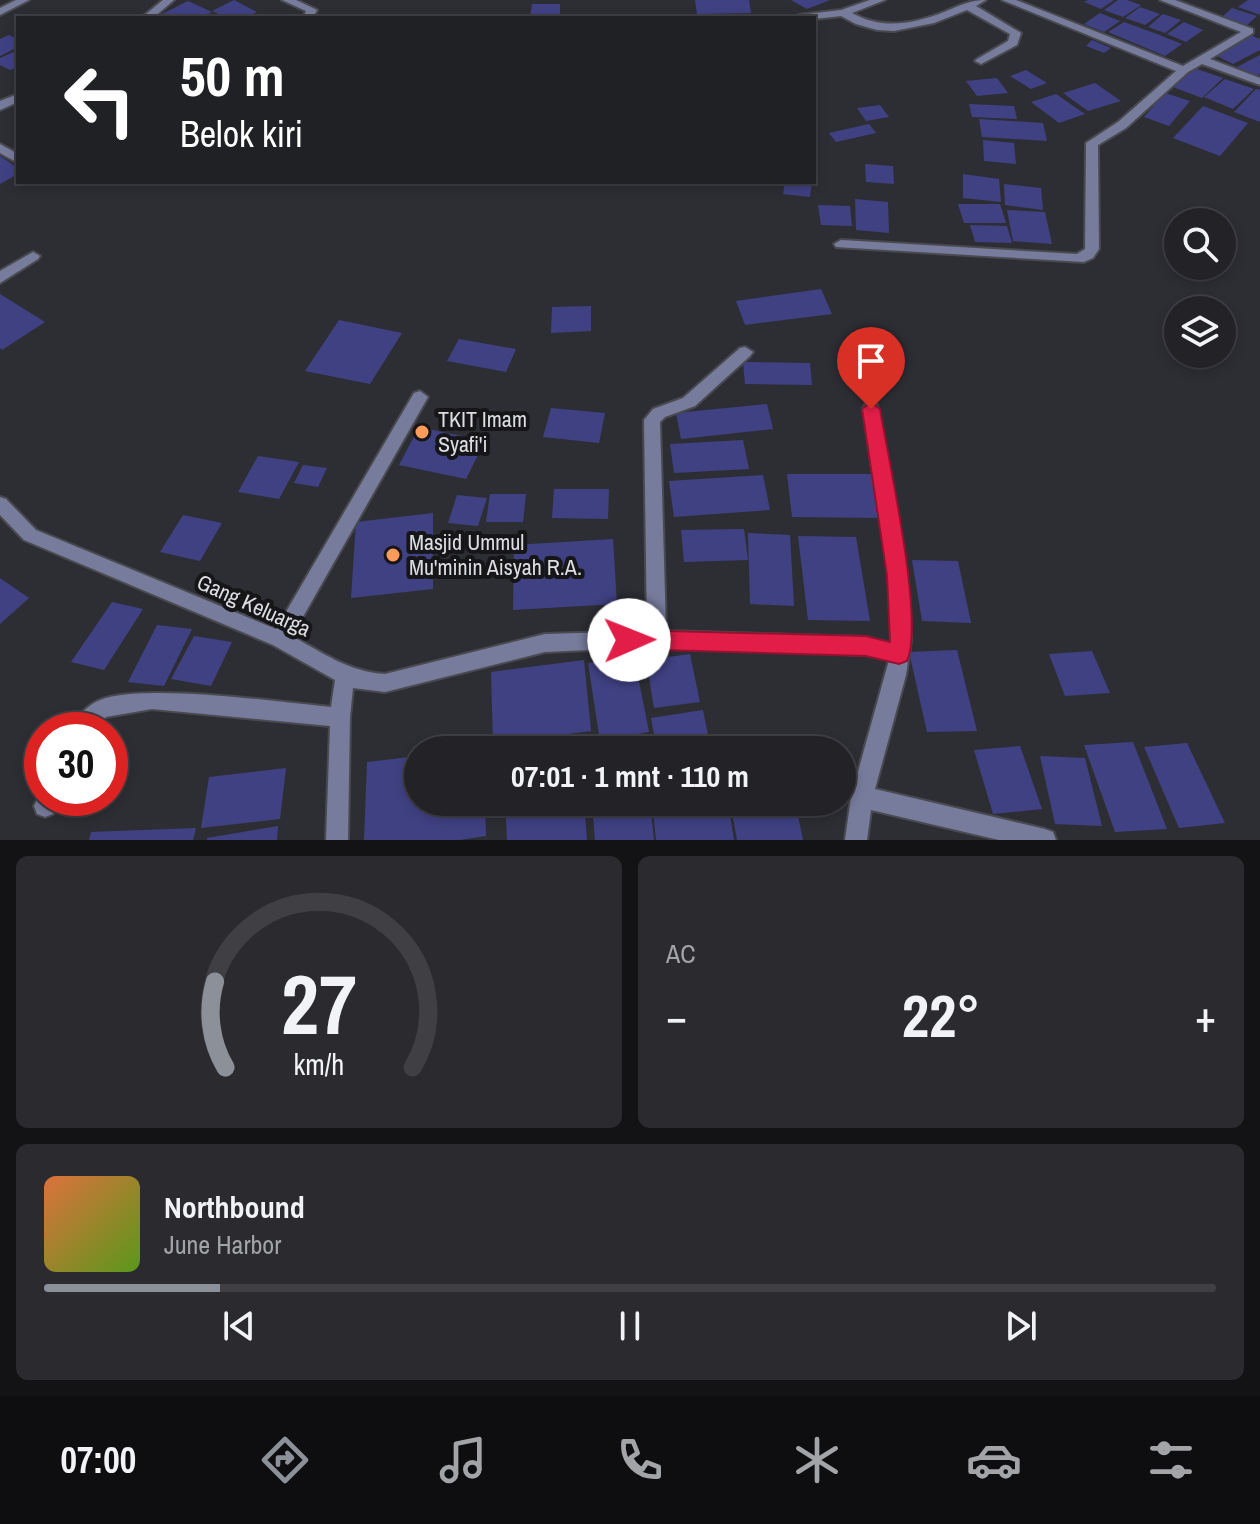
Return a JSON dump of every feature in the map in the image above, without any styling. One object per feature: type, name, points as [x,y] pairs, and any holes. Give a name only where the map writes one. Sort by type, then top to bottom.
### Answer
[{"type":"street","points":[[0,12],[24,0]]},
{"type":"street","points":[[149,16],[169,0]]},
{"type":"street","points":[[287,0],[312,10],[309,16]]},
{"type":"street","points":[[816,16],[843,13],[880,0]]},
{"type":"street","points":[[843,13],[868,26],[905,27],[981,0]]},
{"type":"street","points":[[1007,0],[1184,70]]},
{"type":"street","points":[[1165,0],[1254,30]]},
{"type":"street","points":[[968,6],[1016,33],[1013,43],[981,61]]},
{"type":"street","points":[[841,244],[1079,259],[1088,255],[1092,249],[1092,143],[1122,125],[1184,70],[1254,30]]},
{"type":"street","points":[[1201,60],[1260,82]]},
{"type":"street","points":[[0,278],[33,256]]},
{"type":"street","points":[[657,639],[652,420],[659,413],[689,402],[745,352]]},
{"type":"street","points":[[280,639],[420,397]]},
{"type":"street","points":[[856,840],[862,797],[902,640],[898,576],[871,409]]},
{"type":"street","name":"Gang Keluarga","points":[[0,504],[30,535],[280,639],[345,676],[364,682],[385,683],[545,643],[657,639],[866,646],[899,654]]},
{"type":"street","points":[[337,840],[340,717],[345,676]]},
{"type":"street","points":[[98,712],[152,700],[340,717]]},
{"type":"street","points":[[862,797],[1045,840]]},
{"type":"building","points":[[234,0],[257,12],[248,16],[223,16],[212,11]]},
{"type":"building","points":[[695,0],[749,0],[751,13],[697,14]]},
{"type":"building","points":[[791,0],[830,0],[807,9]]},
{"type":"building","points":[[1114,0],[1101,9],[1084,2]]},
{"type":"building","points":[[1118,0],[1141,5],[1123,17],[1104,10]]},
{"type":"building","points":[[1248,0],[1260,0],[1260,15],[1238,7]]},
{"type":"building","points":[[188,1],[212,12],[204,16],[162,14]]},
{"type":"building","points":[[532,4],[560,4],[560,16],[530,16]]},
{"type":"building","points":[[1140,7],[1160,14],[1145,25],[1125,18]]},
{"type":"building","points":[[1232,8],[1257,16],[1247,25],[1222,17]]},
{"type":"building","points":[[1100,13],[1120,21],[1104,32],[1084,24]]},
{"type":"building","points":[[1163,14],[1181,20],[1165,33],[1148,27]]},
{"type":"building","points":[[1124,22],[1182,44],[1165,56],[1108,32]]},
{"type":"building","points":[[1184,22],[1203,30],[1186,42],[1167,34]]},
{"type":"building","points":[[9,35],[16,38],[16,48],[0,56],[0,39]]},
{"type":"building","points":[[1250,35],[1260,39],[1260,50],[1233,64],[1213,54]]},
{"type":"building","points":[[1092,40],[1111,48],[1104,53],[1086,46]]},
{"type":"building","points":[[16,51],[16,68],[10,70],[0,65],[0,58]]},
{"type":"building","points":[[1260,55],[1260,74],[1257,76],[1237,67]]},
{"type":"building","points":[[1194,68],[1223,78],[1202,98],[1173,87]]},
{"type":"building","points":[[1026,70],[1047,83],[1031,89],[1010,76]]},
{"type":"building","points":[[997,78],[1008,93],[977,96],[966,81]]},
{"type":"building","points":[[1225,79],[1254,89],[1233,109],[1204,97]]},
{"type":"building","points":[[1095,83],[1121,101],[1088,111],[1063,93]]},
{"type":"building","points":[[1256,89],[1260,90],[1260,122],[1234,112]]},
{"type":"building","points":[[1165,93],[1190,101],[1169,126],[1144,117]]},
{"type":"building","points":[[1056,94],[1085,114],[1059,123],[1031,102]]},
{"type":"building","points":[[969,104],[1014,106],[1017,119],[972,117]]},
{"type":"building","points":[[880,105],[889,117],[866,121],[857,108]]},
{"type":"building","points":[[1203,106],[1248,123],[1220,156],[1173,138]]},
{"type":"building","points":[[979,119],[1043,123],[1047,141],[982,137]]},
{"type":"building","points":[[869,124],[876,133],[836,142],[829,133]]},
{"type":"building","points":[[983,140],[1014,143],[1016,164],[984,161]]},
{"type":"building","points":[[0,156],[16,167],[16,175],[0,184]]},
{"type":"building","points":[[865,164],[893,166],[894,184],[866,182]]},
{"type":"building","points":[[963,174],[999,179],[1001,202],[963,198]]},
{"type":"building","points":[[785,184],[812,184],[810,197],[783,194]]},
{"type":"building","points":[[1004,184],[1041,188],[1043,210],[1005,205]]},
{"type":"building","points":[[855,199],[888,202],[889,233],[856,230]]},
{"type":"building","points":[[958,204],[1000,204],[1006,223],[964,223]]},
{"type":"building","points":[[818,205],[850,206],[852,226],[821,225]]},
{"type":"building","points":[[1007,210],[1045,212],[1052,244],[1013,241]]},
{"type":"building","points":[[970,225],[1007,226],[1012,243],[975,242]]},
{"type":"building","points":[[821,289],[832,314],[745,325],[736,301]]},
{"type":"building","points":[[0,294],[45,322],[2,350],[0,348]]},
{"type":"building","points":[[591,306],[591,331],[551,333],[552,307]]},
{"type":"building","points":[[339,320],[402,333],[370,384],[305,371]]},
{"type":"building","points":[[459,339],[516,349],[506,372],[447,361]]},
{"type":"building","points":[[743,362],[810,363],[812,385],[745,384]]},
{"type":"building","points":[[767,404],[773,429],[681,439],[676,413]]},
{"type":"building","points":[[551,408],[605,413],[599,443],[543,437]]},
{"type":"building","points":[[419,427],[485,441],[466,479],[399,465]]},
{"type":"building","points":[[743,440],[749,469],[674,473],[670,444]]},
{"type":"building","points":[[258,456],[299,462],[279,499],[238,492]]},
{"type":"building","points":[[303,465],[327,468],[318,487],[294,483]]},
{"type":"building","points":[[787,474],[876,474],[885,518],[792,517]]},
{"type":"building","points":[[763,475],[770,510],[674,517],[669,481]]},
{"type":"building","points":[[554,489],[609,489],[608,519],[552,518]]},
{"type":"building","points":[[490,494],[526,494],[523,522],[486,522]]},
{"type":"building","points":[[457,495],[487,498],[478,526],[448,523]]},
{"type":"building","name":"Masjid Ummul Mu'minin Aisyah R.A.","points":[[433,513],[433,589],[351,598],[356,522]]},
{"type":"building","points":[[183,515],[222,523],[200,561],[160,552]]},
{"type":"building","points":[[744,529],[748,560],[684,562],[681,530]]},
{"type":"building","points":[[748,533],[790,535],[794,606],[750,604]]},
{"type":"building","points":[[798,536],[856,537],[870,621],[808,620]]},
{"type":"building","points":[[613,539],[617,604],[513,610],[514,545]]},
{"type":"building","points":[[912,560],[958,561],[971,623],[922,621]]},
{"type":"building","points":[[0,578],[29,598],[0,624]]},
{"type":"building","points":[[112,602],[143,609],[104,670],[71,662]]},
{"type":"building","points":[[157,625],[192,629],[164,686],[128,682]]},
{"type":"building","points":[[194,636],[232,642],[211,686],[171,679]]},
{"type":"building","points":[[957,650],[977,731],[927,732],[909,652]]},
{"type":"building","points":[[1092,651],[1110,693],[1065,696],[1049,654]]},
{"type":"building","points":[[690,654],[700,702],[654,708],[646,660]]},
{"type":"building","points":[[634,656],[649,732],[599,736],[588,663]]},
{"type":"building","points":[[584,660],[591,731],[553,736],[493,736],[491,672]]},
{"type":"building","points":[[703,710],[708,736],[654,736],[651,718]]},
{"type":"building","points":[[1133,742],[1167,829],[1115,832],[1084,745]]},
{"type":"building","points":[[1187,743],[1225,823],[1179,828],[1144,747]]},
{"type":"building","points":[[1020,746],[1042,809],[993,814],[974,750]]},
{"type":"building","points":[[1040,756],[1085,758],[1102,826],[1055,824]]},
{"type":"building","points":[[404,758],[404,816],[485,816],[486,836],[460,840],[364,840],[367,762]]},
{"type":"building","points":[[286,768],[280,819],[201,828],[209,777]]},
{"type":"building","points":[[506,816],[585,816],[587,840],[507,840]]},
{"type":"building","points":[[593,816],[651,816],[654,840],[595,840]]},
{"type":"building","points":[[653,816],[730,816],[734,840],[656,840]]},
{"type":"building","points":[[733,816],[798,816],[803,840],[737,840]]},
{"type":"building","points":[[278,826],[277,840],[207,840],[207,838]]},
{"type":"building","points":[[196,828],[193,840],[89,840],[91,832]]},
{"type":"place","name":"TKIT Imam Syafi'i","points":[[422,432]]},
{"type":"place","name":"Masjid Ummul Mu'minin Aisyah R.A.","points":[[393,555]]},
{"type":"route","points":[[629,640],[866,646],[899,654],[902,640],[898,576],[871,409]]}]
